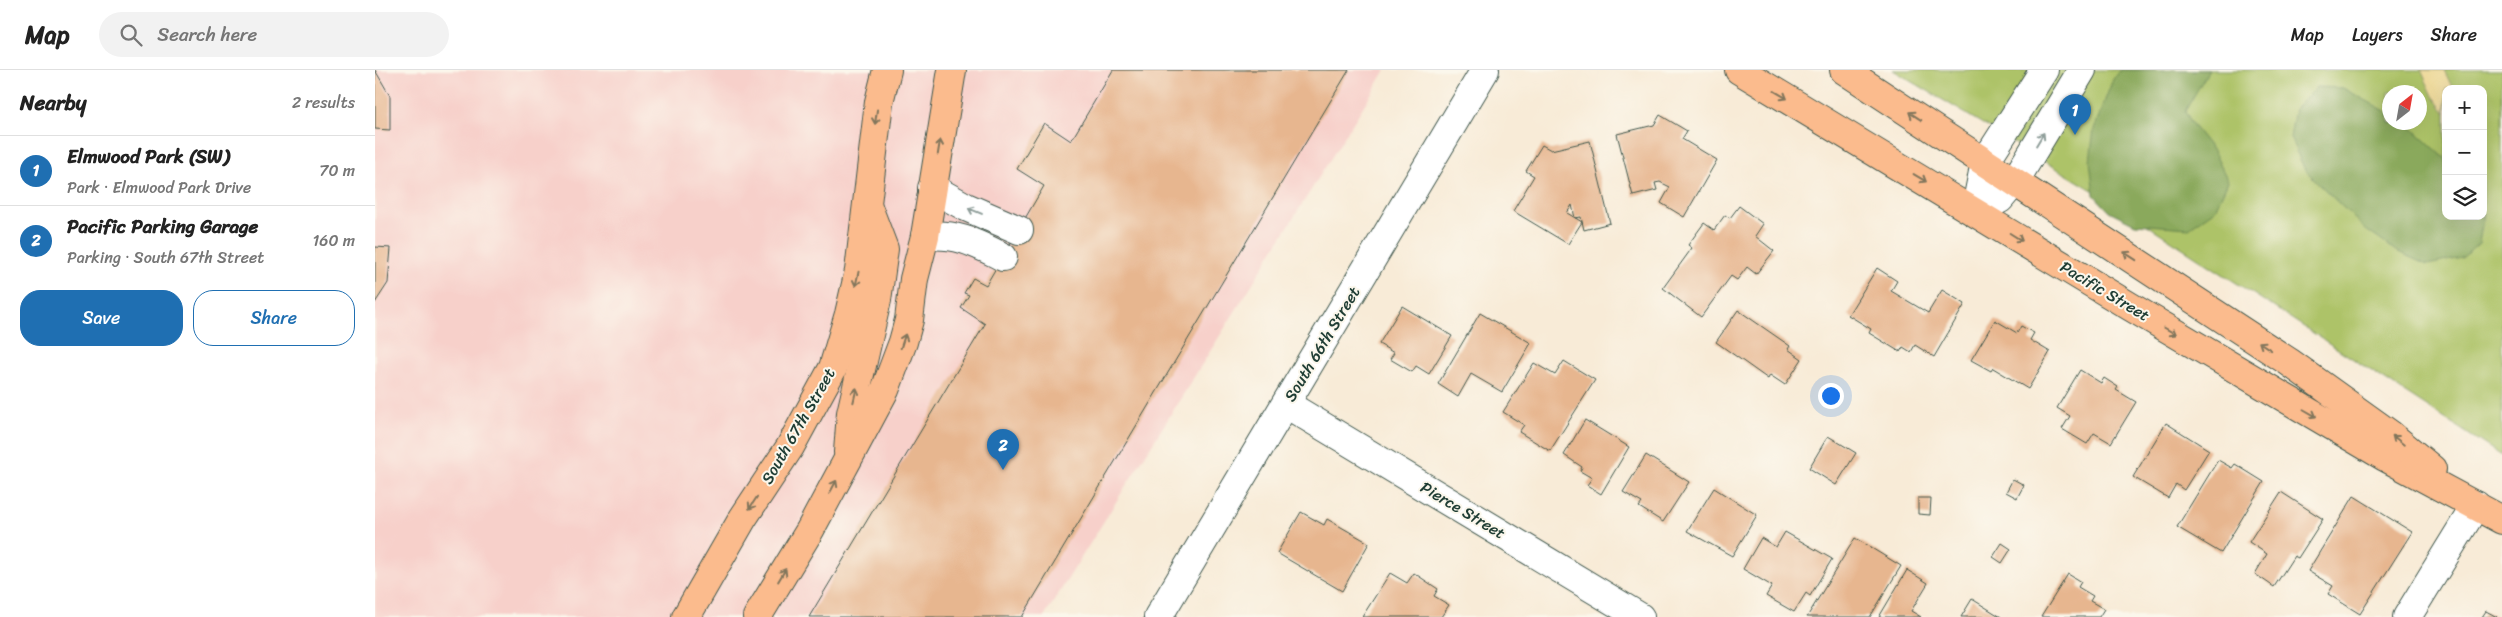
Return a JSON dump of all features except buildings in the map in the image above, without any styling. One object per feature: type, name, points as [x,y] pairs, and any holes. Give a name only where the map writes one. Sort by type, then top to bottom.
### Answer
[{"type":"main road","name":"South 67th Street","points":[[686,617],[743,518],[790,447],[833,368],[859,271],[879,102],[887,70]]},
{"type":"main road","points":[[757,617],[809,530],[885,390],[903,342],[925,236],[952,70]]},
{"type":"main road","name":"Pacific Street","points":[[1739,70],[2131,308],[2385,457],[2502,520]]},
{"type":"main road","name":"Pacific Street","points":[[1844,70],[2289,362],[2391,435],[2476,505]]},
{"type":"main road","points":[[847,461],[851,413],[877,300],[884,249],[867,205]]},
{"type":"street","name":"South 66th Street","points":[[1157,617],[1485,70]]},
{"type":"street","points":[[1975,212],[1985,162],[2044,70]]},
{"type":"street","points":[[1975,212],[2000,199],[2015,181],[2082,70]]},
{"type":"street","points":[[932,188],[966,207],[1019,230]]},
{"type":"street","points":[[925,236],[944,234],[963,237],[1003,257]]},
{"type":"street","name":"Pierce Street","points":[[1286,404],[1640,617]]},
{"type":"street","points":[[2407,617],[2476,505]]},
{"type":"shaded area","points":[[375,70],[1386,70],[1044,617],[375,617]]},
{"type":"green space","points":[[1893,70],[2502,70],[2502,456],[2109,200]]},
{"type":"green space","points":[[2121,70],[2209,70],[2185,111],[2194,127],[2214,152],[2228,181],[2215,210],[2189,228],[2135,224],[2109,211],[2094,195],[2090,161],[2094,129],[2113,79]]},
{"type":"green space","points":[[2316,87],[2343,88],[2382,109],[2382,130],[2414,130],[2442,155],[2442,220],[2483,220],[2479,243],[2462,258],[2427,265],[2396,251],[2366,230],[2305,170],[2290,138],[2295,108]]},
{"type":"sand","points":[[2421,70],[2444,70],[2451,85],[2442,85],[2442,108],[2433,96]]},
{"type":"place","name":"Elmwood Park (SW)","points":[[2075,135]]},
{"type":"place","name":"Pacific Parking Garage","points":[[1003,470]]}]
